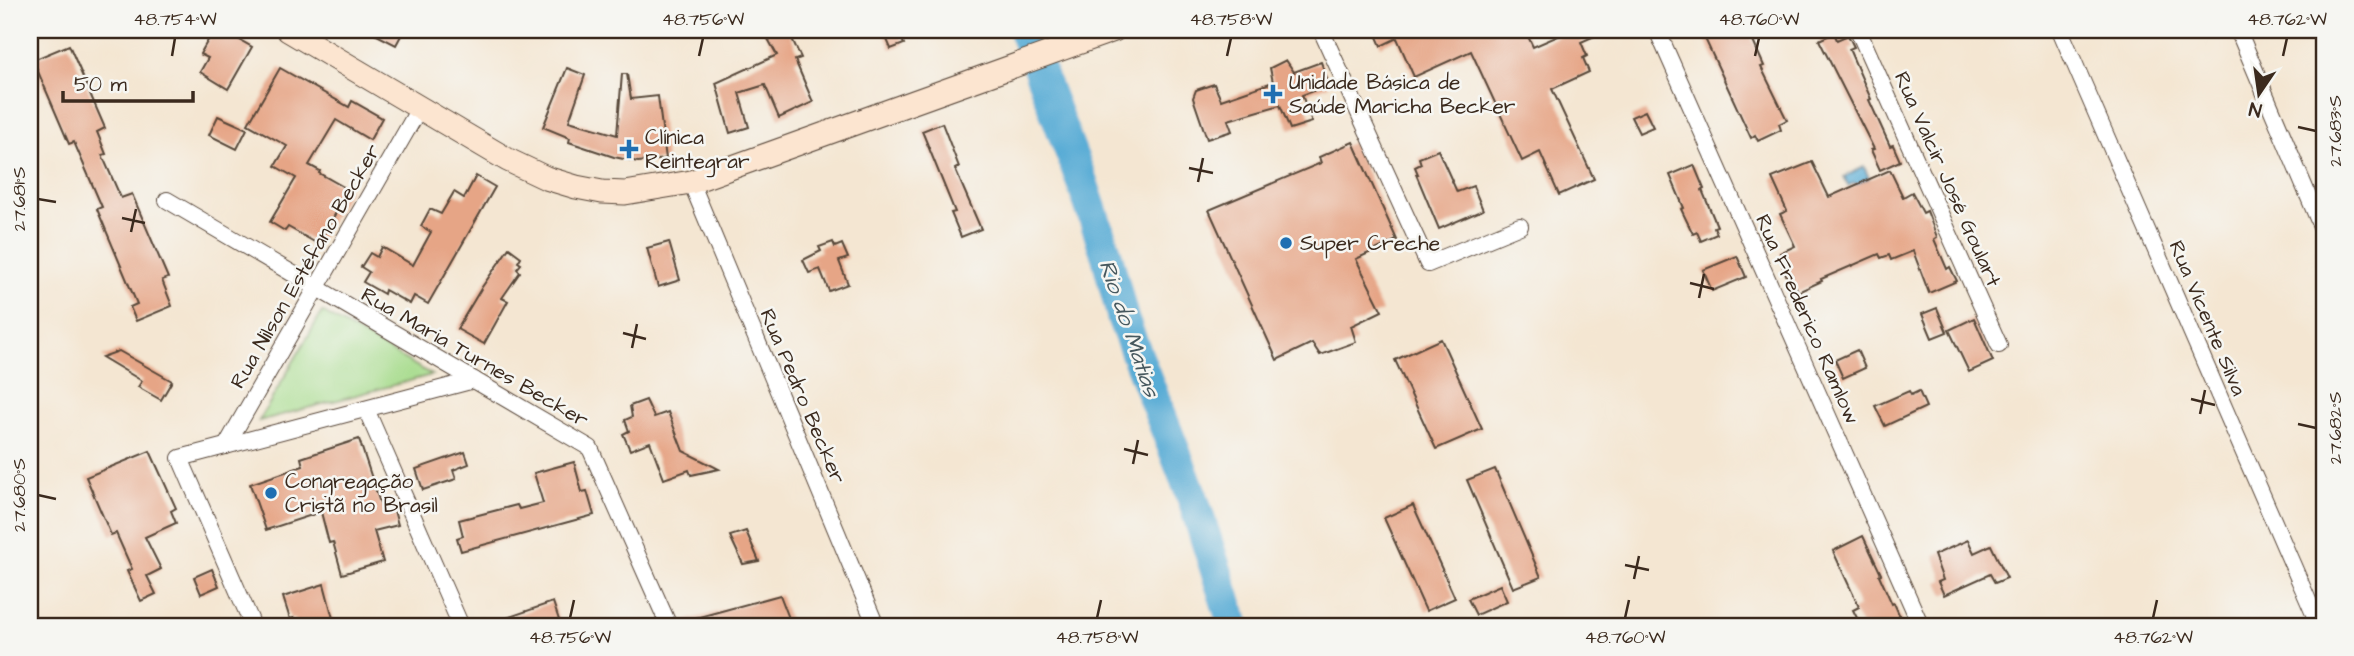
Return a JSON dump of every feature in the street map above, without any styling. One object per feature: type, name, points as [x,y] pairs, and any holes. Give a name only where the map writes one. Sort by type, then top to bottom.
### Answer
[{"type":"main road","points":[[288,30],[527,170],[576,187],[625,193],[691,182],[1108,32]]},
{"type":"street","points":[[1321,30],[1428,264],[1520,226]]},
{"type":"street","name":"Rua Frederico Ramlow","points":[[1657,30],[1921,626]]},
{"type":"street","name":"Rua Valcir José Goulart","points":[[1858,30],[1999,345]]},
{"type":"street","name":"Rua Vicente Silva","points":[[2060,30],[2314,614],[2324,616]]},
{"type":"street","points":[[2238,30],[2324,233]]},
{"type":"street","name":"Rua Nilson Estéfano Becker","points":[[226,446],[420,107]]},
{"type":"street","name":"Rua Pedro Becker","points":[[691,182],[876,626]]},
{"type":"street","name":"Rua Maria Turnes Becker","points":[[167,200],[590,448],[669,626]]},
{"type":"street","points":[[253,626],[180,458],[474,380]]},
{"type":"street","points":[[366,409],[461,626]]},
{"type":"green space","points":[[322,312],[432,375],[259,421]]},
{"type":"water","points":[[1864,167],[1869,178],[1861,182],[1862,186],[1854,183],[1848,186],[1844,177]]},
{"type":"building","points":[[214,30],[222,30],[252,47],[228,89],[200,72],[208,58],[200,54]]},
{"type":"building","points":[[367,30],[404,30],[396,45]]},
{"type":"building","points":[[763,30],[788,30],[801,58],[795,60],[813,102],[779,118],[765,85],[739,93],[749,127],[730,133],[716,83],[777,55]]},
{"type":"building","points":[[883,30],[898,30],[904,44],[891,49]]},
{"type":"building","points":[[1374,30],[1525,30],[1533,47],[1572,30],[1608,30],[1581,42],[1587,56],[1583,58],[1589,72],[1552,89],[1594,179],[1559,195],[1540,152],[1522,161],[1471,51],[1414,77],[1397,38],[1381,46]]},
{"type":"building","points":[[1701,30],[1748,30],[1764,66],[1761,67],[1787,120],[1779,124],[1781,130],[1758,141],[1755,135],[1751,138]]},
{"type":"building","points":[[1834,33],[1837,40],[1848,35],[1854,47],[1849,49],[1871,99],[1869,100],[1890,146],[1893,145],[1900,161],[1880,170],[1871,150],[1874,149],[1819,40]]},
{"type":"building","points":[[69,45],[105,128],[97,132],[106,154],[102,155],[121,198],[132,194],[168,278],[162,280],[172,306],[136,321],[130,307],[137,304],[97,209],[102,207],[74,142],[69,144],[33,60]]},
{"type":"building","name":"Unidade Básica de Saúde Maricha Becker","points":[[1286,60],[1294,72],[1321,62],[1329,85],[1302,95],[1312,122],[1290,129],[1280,105],[1228,120],[1232,131],[1207,139],[1193,98],[1196,90],[1214,84],[1221,100],[1273,82],[1270,68]]},
{"type":"building","points":[[280,68],[349,107],[352,101],[382,118],[370,140],[336,120],[309,165],[349,190],[318,244],[288,227],[285,231],[270,222],[296,178],[275,166],[287,146],[248,124]]},
{"type":"building","points":[[567,68],[585,75],[569,121],[617,135],[622,74],[627,74],[631,99],[658,96],[666,159],[638,162],[614,157],[569,142],[570,138],[543,127]]},
{"type":"building","points":[[1645,111],[1653,127],[1639,133],[1631,117]]},
{"type":"building","points":[[218,116],[247,129],[237,149],[209,135]]},
{"type":"building","points":[[942,123],[959,167],[955,169],[981,229],[961,237],[951,213],[955,212],[922,131]]},
{"type":"building","name":"Super Creche","points":[[1353,142],[1397,240],[1356,259],[1382,311],[1351,326],[1356,342],[1320,355],[1312,343],[1277,360],[1209,210],[1321,163],[1319,157]]},
{"type":"building","points":[[1438,150],[1457,192],[1473,186],[1483,210],[1439,229],[1415,167],[1421,164],[1419,158]]},
{"type":"building","points":[[1812,162],[1829,197],[1890,170],[1903,197],[1912,192],[1923,213],[1927,211],[1937,237],[1934,239],[1947,269],[1950,267],[1957,281],[1929,293],[1913,251],[1891,260],[1889,255],[1881,258],[1879,254],[1798,292],[1793,280],[1789,282],[1783,267],[1786,265],[1780,253],[1795,246],[1780,214],[1787,211],[1772,178]]},
{"type":"building","points":[[1694,165],[1717,226],[1714,227],[1717,234],[1701,241],[1697,232],[1693,234],[1681,209],[1684,208],[1670,175]]},
{"type":"building","points":[[476,176],[495,187],[428,304],[414,296],[410,304],[363,282],[369,272],[361,267],[370,253],[377,257],[382,247],[413,265],[431,232],[421,226],[430,209],[441,214],[454,192],[464,198]]},
{"type":"building","points":[[669,242],[680,280],[658,287],[647,248]]},
{"type":"building","points":[[833,242],[835,247],[842,244],[848,258],[839,261],[848,284],[829,291],[820,269],[809,273],[803,260],[821,251],[819,247]]},
{"type":"building","points":[[509,248],[521,257],[518,262],[521,264],[517,269],[520,272],[502,298],[508,301],[484,344],[457,329]]},
{"type":"building","points":[[1737,256],[1746,277],[1712,291],[1703,270]]},
{"type":"building","points":[[1937,308],[1947,332],[1932,338],[1922,314]]},
{"type":"building","points":[[1974,318],[1993,361],[1969,372],[1949,330]]},
{"type":"building","points":[[1441,339],[1482,429],[1436,449],[1395,360]]},
{"type":"building","points":[[1857,350],[1865,368],[1843,378],[1835,360]]},
{"type":"building","points":[[119,351],[172,381],[161,400],[138,387],[142,381],[102,357]]},
{"type":"building","points":[[1909,391],[1911,395],[1919,391],[1926,407],[1885,426],[1875,406]]},
{"type":"building","points":[[646,400],[654,417],[668,412],[683,451],[719,469],[691,475],[689,470],[664,479],[650,442],[630,450],[623,434],[629,431],[625,420],[632,417],[630,406]]},
{"type":"building","points":[[359,439],[381,506],[392,503],[398,525],[374,531],[383,562],[342,574],[333,542],[329,543],[321,512],[266,530],[250,484],[303,466],[301,458]]},
{"type":"building","points":[[150,451],[176,508],[171,511],[176,523],[145,537],[161,569],[147,576],[156,594],[141,601],[127,571],[132,569],[116,533],[111,535],[86,477]]},
{"type":"building","points":[[465,452],[469,464],[453,470],[456,479],[423,490],[416,469]]},
{"type":"building","points":[[574,462],[582,492],[587,491],[594,515],[461,551],[457,538],[463,536],[459,520],[517,505],[519,509],[543,503],[534,473]]},
{"type":"building","points":[[1495,469],[1541,577],[1513,588],[1467,480]]},
{"type":"building","points":[[1413,505],[1455,598],[1426,611],[1384,518]]},
{"type":"building","points":[[746,531],[759,561],[743,564],[730,536]]},
{"type":"building","points":[[1863,536],[1902,621],[1892,626],[1861,626],[1853,610],[1859,607],[1833,551]]},
{"type":"building","points":[[1968,540],[1974,553],[1991,545],[2007,578],[1995,583],[1990,574],[1944,595],[1938,582],[1943,580],[1934,555]]},
{"type":"building","points":[[212,569],[219,586],[201,594],[194,577]]},
{"type":"building","points":[[324,584],[335,626],[297,626],[294,618],[290,619],[283,597]]},
{"type":"building","points":[[1500,585],[1507,601],[1476,615],[1468,599]]},
{"type":"building","points":[[780,595],[792,626],[682,626],[681,622]]},
{"type":"building","points":[[553,602],[560,623],[551,626],[489,624]]},
{"type":"waterway","name":"Rio do Matias","points":[[1024,30],[1082,182],[1107,256],[1123,319],[1192,496],[1234,626]]},
{"type":"place","name":"Unidade Básica de Saúde Maricha Becker","points":[[1273,94]]},
{"type":"place","name":"Clínica Reintegrar","points":[[629,149]]},
{"type":"place","name":"Super Creche","points":[[1286,243]]},
{"type":"place","name":"Congregação Cristã no Brasil","points":[[271,493]]}]
